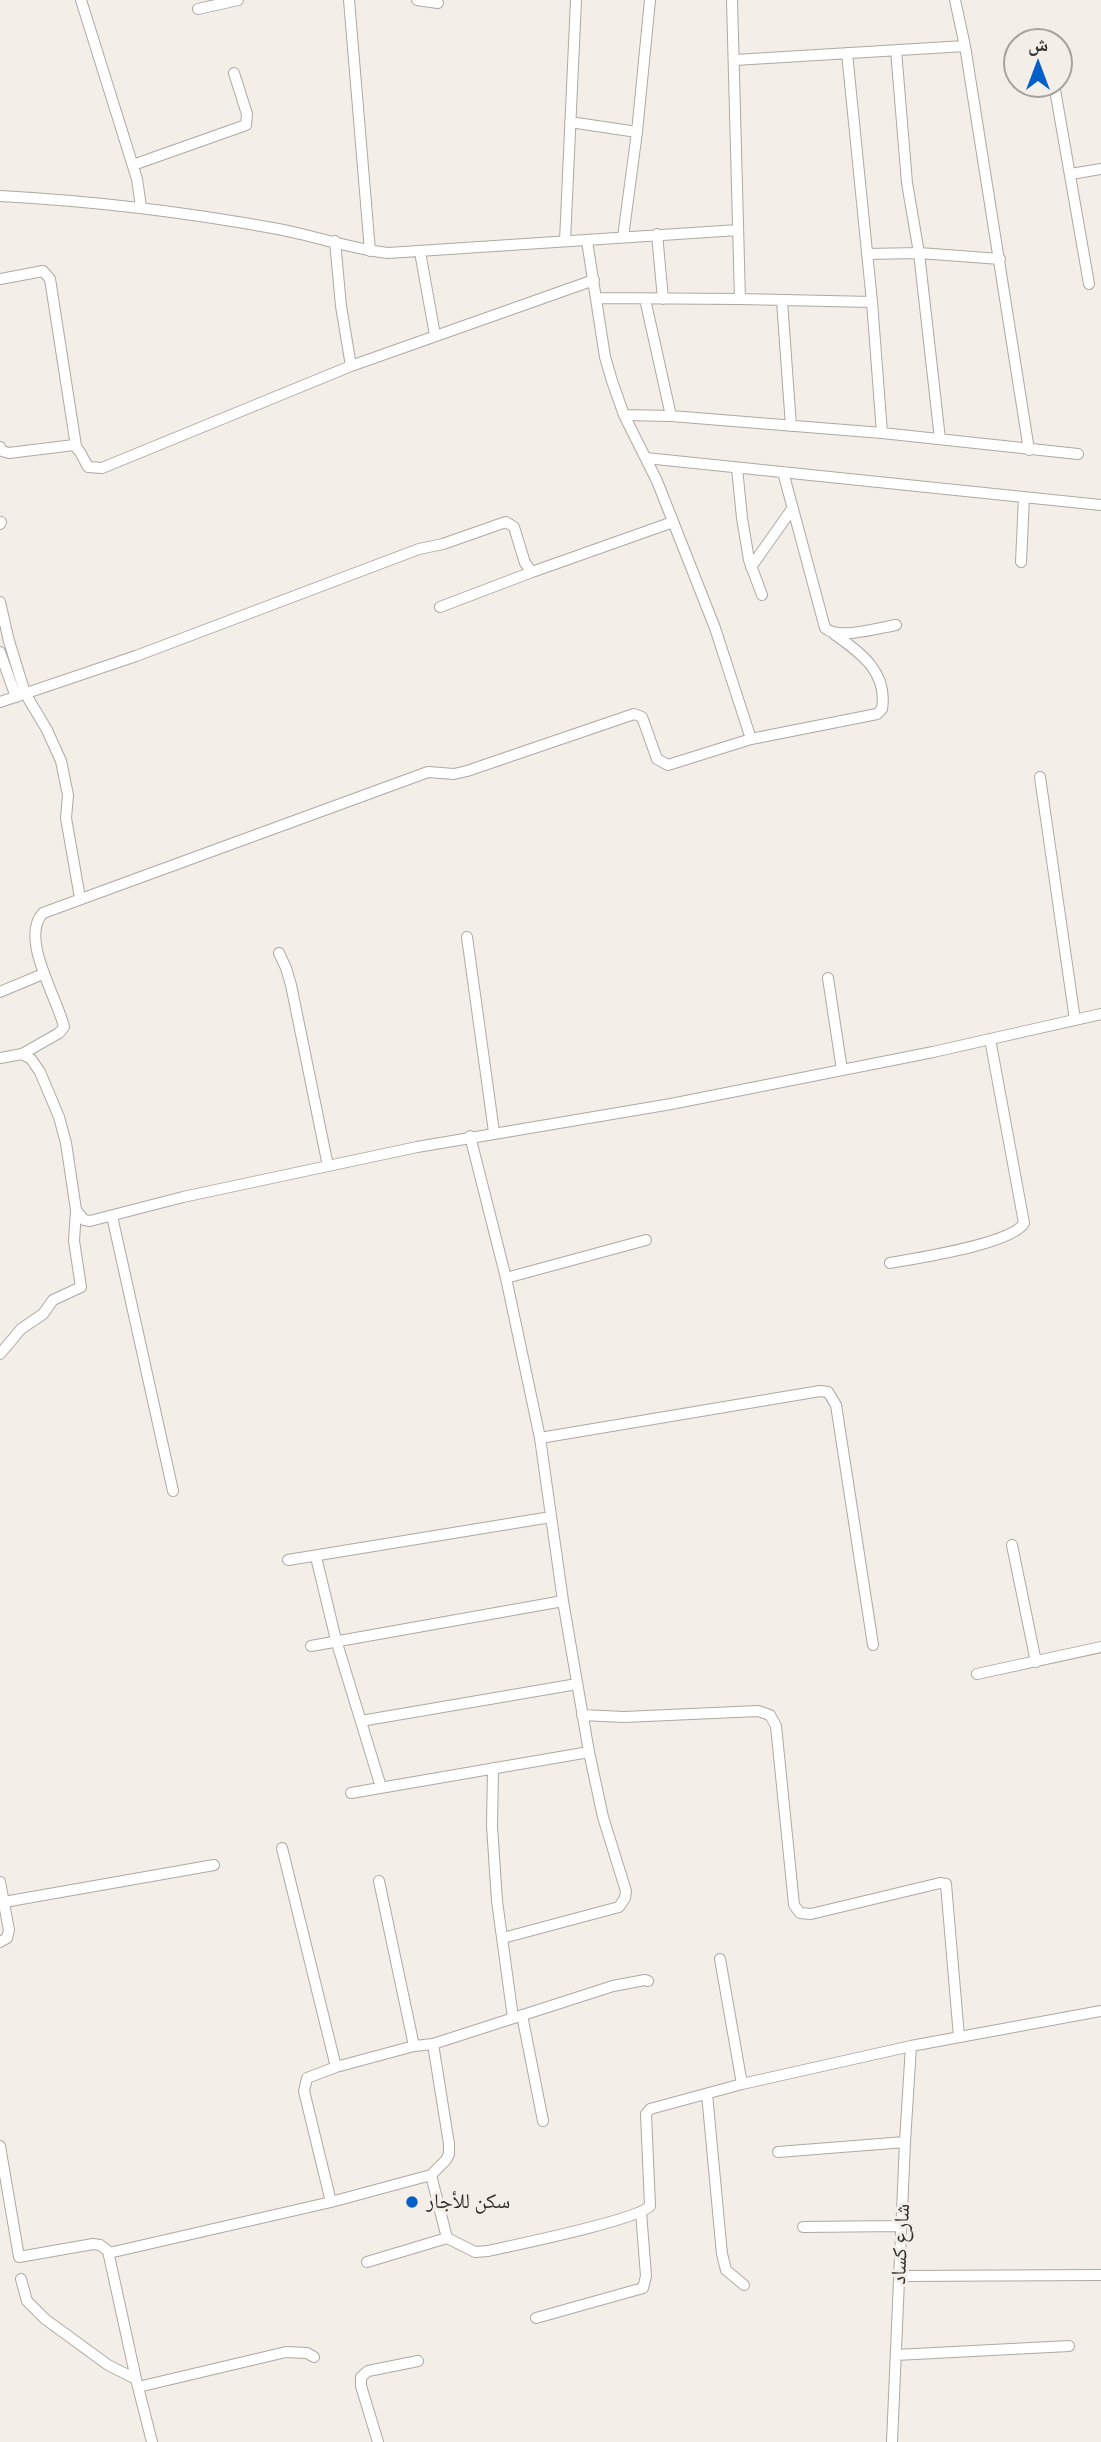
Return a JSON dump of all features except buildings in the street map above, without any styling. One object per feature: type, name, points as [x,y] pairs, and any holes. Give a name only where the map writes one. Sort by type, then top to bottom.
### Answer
[{"type":"street","points":[[81,0],[133,166],[141,207]]},
{"type":"street","points":[[198,9],[238,0]]},
{"type":"street","points":[[349,0],[370,251]]},
{"type":"street","points":[[417,0],[438,4]]},
{"type":"street","points":[[565,242],[576,0]]},
{"type":"street","points":[[623,237],[650,0]]},
{"type":"street","points":[[732,0],[740,299]]},
{"type":"street","points":[[955,0],[965,46],[1030,450]]},
{"type":"street","points":[[735,60],[965,46]]},
{"type":"street","points":[[896,50],[907,183],[919,253],[940,439]]},
{"type":"street","points":[[847,54],[873,302],[882,433]]},
{"type":"street","points":[[133,166],[246,125],[247,114],[234,74]]},
{"type":"street","points":[[1057,98],[1089,284]]},
{"type":"street","points":[[570,122],[637,132]]},
{"type":"street","points":[[1071,174],[1101,169]]},
{"type":"street","points":[[0,196],[141,207],[278,229],[388,253],[738,230]]},
{"type":"street","points":[[657,234],[663,299]]},
{"type":"street","points":[[587,240],[605,357],[624,415],[646,458],[715,628],[751,739]]},
{"type":"street","points":[[335,241],[341,306],[351,366]]},
{"type":"street","points":[[420,252],[435,335]]},
{"type":"street","points":[[867,254],[919,253],[1000,259]]},
{"type":"street","points":[[0,279],[43,271],[50,279],[76,446],[88,467],[102,468],[351,366],[594,280]]},
{"type":"street","points":[[597,298],[873,302]]},
{"type":"street","points":[[645,299],[671,416]]},
{"type":"street","points":[[782,301],[791,426]]},
{"type":"street","points":[[624,415],[671,416],[882,433],[1078,454]]},
{"type":"street","points":[[0,447],[4,453],[9,453],[76,446]]},
{"type":"street","points":[[646,458],[1101,505]]},
{"type":"street","points":[[737,468],[741,518],[751,567],[762,595]]},
{"type":"street","points":[[0,1059],[22,1054],[64,1029],[43,974],[36,938],[38,918],[43,913],[80,898],[428,772],[454,774],[467,771],[634,714],[642,717],[654,754],[663,765],[751,739],[870,716],[883,709],[883,691],[875,668],[863,656],[827,631],[822,622],[783,472]]},
{"type":"street","points":[[1021,562],[1024,498]]},
{"type":"street","points":[[751,567],[792,509]]},
{"type":"street","points":[[0,702],[136,656],[419,549],[443,544],[506,522],[514,527],[525,563],[532,572]]},
{"type":"street","points":[[440,607],[673,523]]},
{"type":"street","points":[[0,603],[20,695]]},
{"type":"street","points":[[834,634],[896,625]]},
{"type":"street","points":[[0,652],[20,695],[43,723],[61,761],[68,795],[66,818],[80,898]]},
{"type":"street","points":[[1040,776],[1075,1020]]},
{"type":"street","points":[[467,937],[494,1132]]},
{"type":"street","points":[[279,953],[291,985],[328,1166]]},
{"type":"street","points":[[0,992],[43,974]]},
{"type":"street","points":[[828,978],[842,1070]]},
{"type":"street","points":[[76,1210],[78,1215],[90,1221],[183,1197],[470,1136],[671,1104],[1101,1014]]},
{"type":"street","points":[[890,1264],[987,1243],[1016,1232],[1024,1223],[990,1039]]},
{"type":"street","points":[[0,1354],[21,1329],[43,1314],[53,1300],[81,1287],[74,1241],[76,1210],[59,1117],[40,1072],[31,1059],[22,1054]]},
{"type":"street","points":[[470,1136],[506,1278],[540,1437],[582,1715],[603,1817],[624,1882],[625,1898],[619,1907],[610,1911],[503,1938]]},
{"type":"street","points":[[113,1216],[173,1491]]},
{"type":"street","points":[[506,1278],[646,1240]]},
{"type":"street","points":[[540,1437],[820,1391],[828,1392],[836,1405],[873,1645]]},
{"type":"street","points":[[288,1560],[551,1517]]},
{"type":"street","points":[[1012,1545],[1037,1662]]},
{"type":"street","points":[[316,1557],[336,1640],[381,1787]]},
{"type":"street","points":[[311,1646],[564,1601]]},
{"type":"street","points":[[977,1674],[1101,1647]]},
{"type":"street","points":[[361,1721],[577,1684]]},
{"type":"street","points":[[582,1715],[624,1717],[758,1711],[770,1715],[776,1726],[793,1905],[800,1913],[811,1914],[940,1883],[946,1884],[959,2037]]},
{"type":"street","points":[[351,1793],[589,1752]]},
{"type":"street","points":[[493,1768],[492,1841],[497,1901],[518,2017],[543,2121]]},
{"type":"street","points":[[282,1848],[336,2067]]},
{"type":"street","points":[[4,1902],[214,1865]]},
{"type":"street","points":[[379,1881],[414,2046]]},
{"type":"street","points":[[0,1882],[9,1935],[0,1942]]},
{"type":"street","points":[[720,1959],[741,2084]]},
{"type":"street","points":[[331,2202],[304,2091],[307,2078],[336,2067],[433,2043],[613,1986],[648,1981]]},
{"type":"street","points":[[431,2175],[447,2238],[475,2252],[488,2251],[641,2212],[650,2206],[646,2112],[661,2105],[911,2046],[1101,2011]]},
{"type":"street","points":[[109,2253],[331,2202],[431,2175],[449,2154],[444,2101],[433,2043]]},
{"type":"street","name":"شارع كساد","points":[[892,2442],[911,2046]]},
{"type":"street","points":[[707,2094],[722,2254],[726,2270],[744,2285]]},
{"type":"street","points":[[778,2152],[905,2141]]},
{"type":"street","points":[[1,2152],[19,2258],[93,2244],[100,2245],[109,2253],[152,2442]]},
{"type":"street","points":[[536,2318],[643,2288],[646,2276],[641,2212]]},
{"type":"street","points":[[803,2227],[902,2226]]},
{"type":"street","points":[[367,2262],[447,2238]]},
{"type":"street","points":[[899,2276],[1101,2275]]},
{"type":"street","points":[[21,2279],[27,2301],[45,2319],[137,2383],[286,2352],[307,2353],[314,2357]]},
{"type":"street","points":[[896,2355],[1069,2346]]},
{"type":"street","points":[[378,2442],[361,2377],[368,2371],[418,2361]]},
{"type":"place","name":"سكن للأجار","points":[[412,2202]]}]
